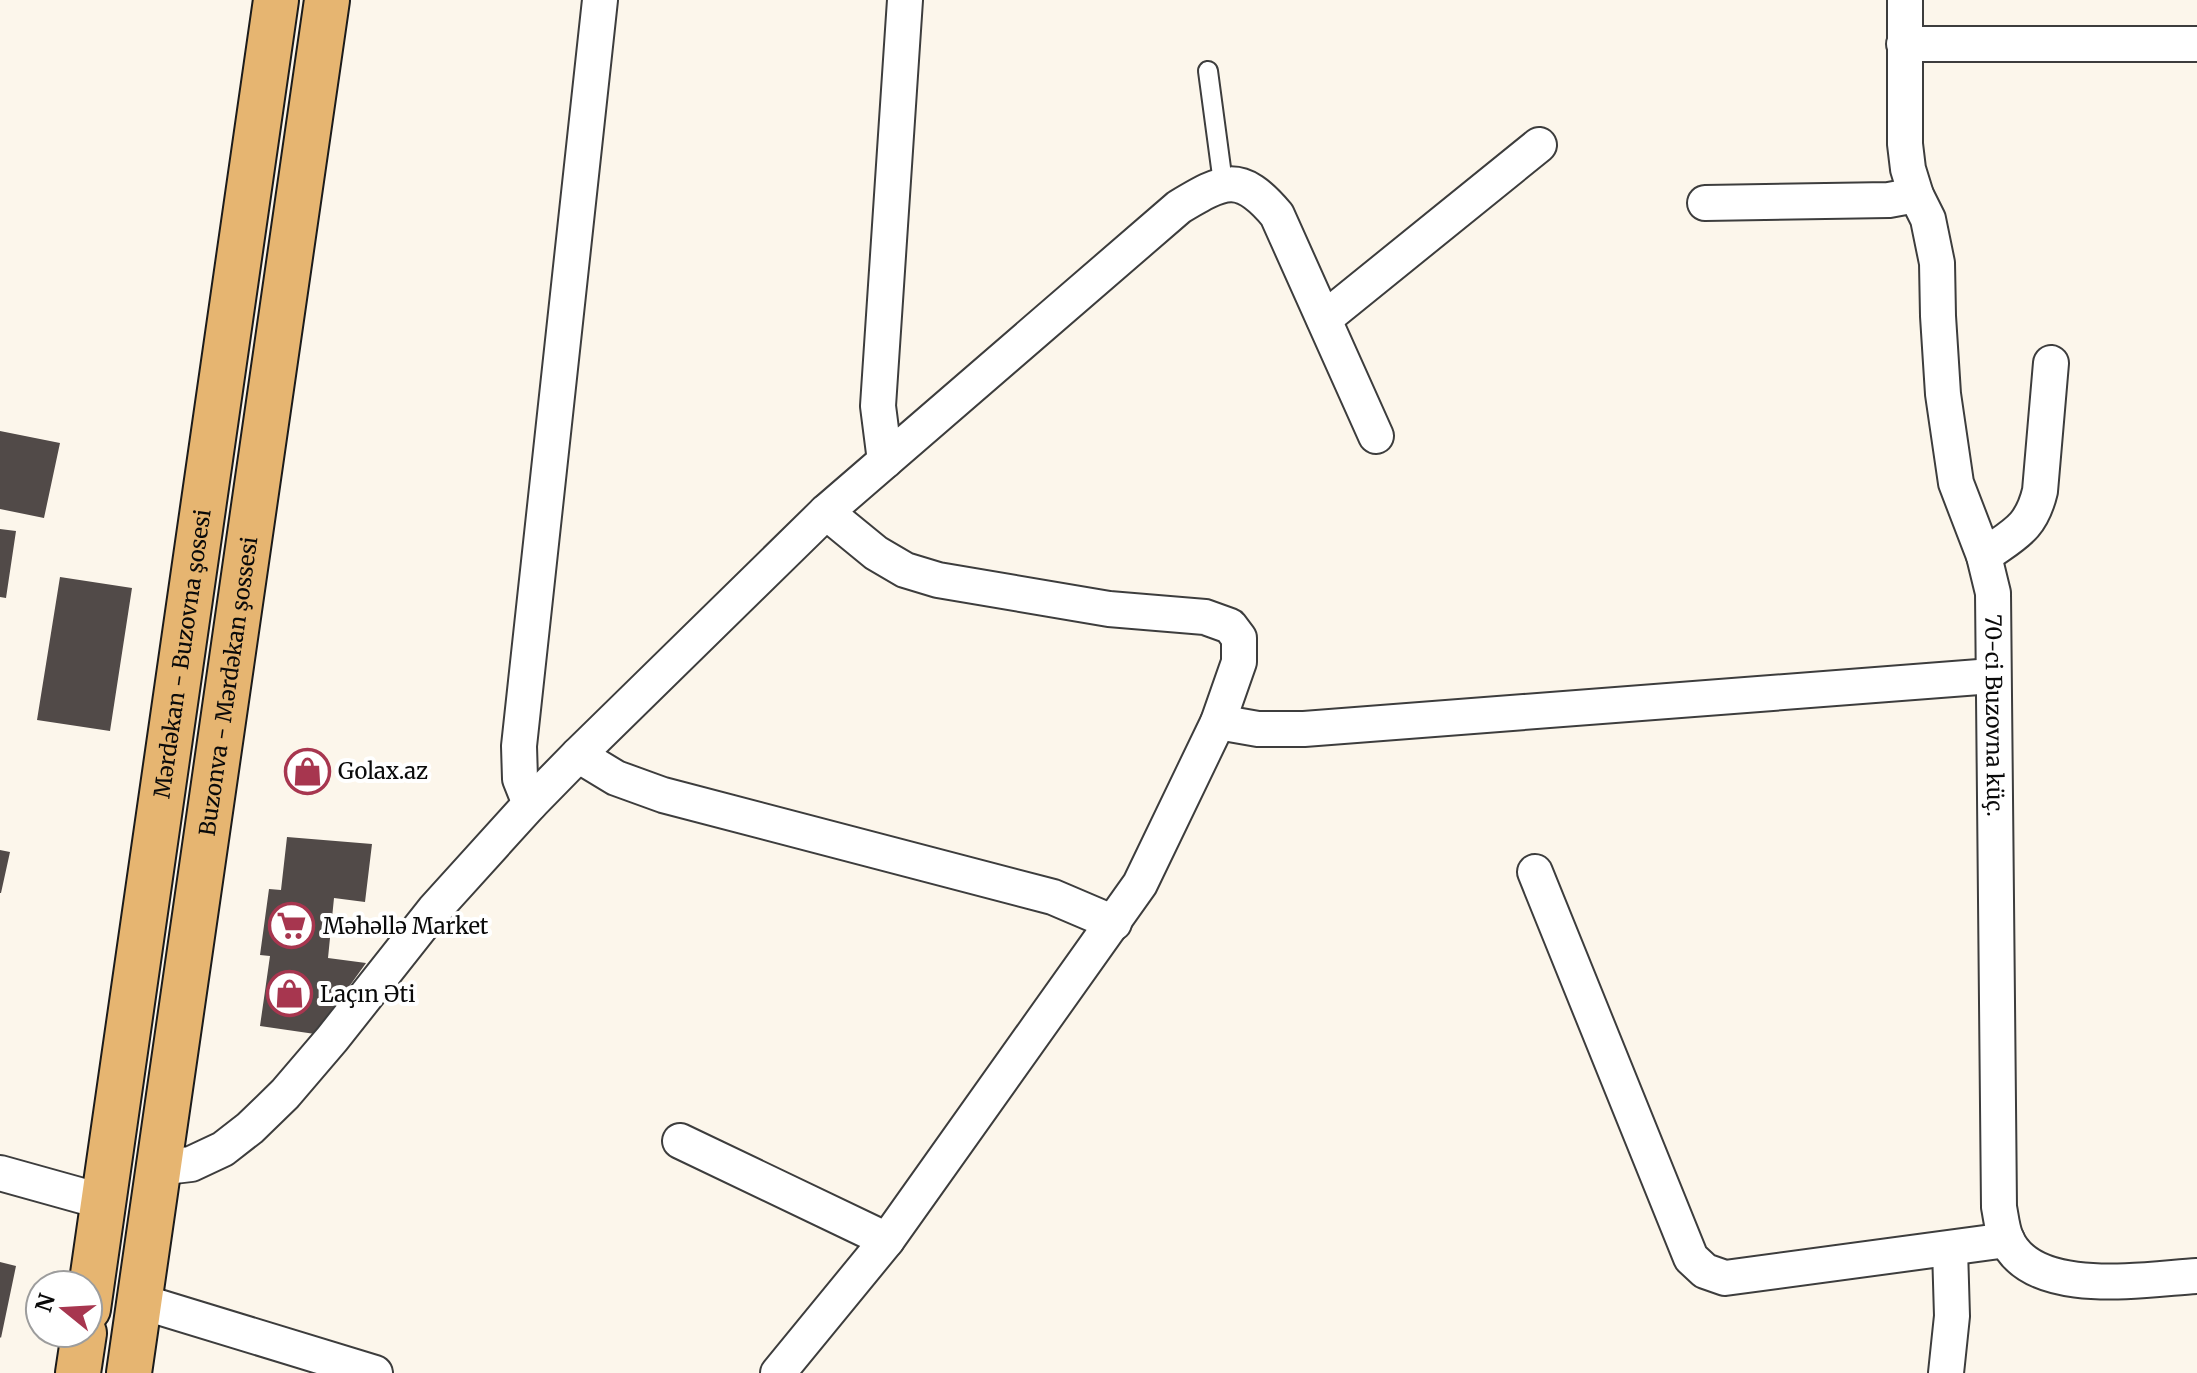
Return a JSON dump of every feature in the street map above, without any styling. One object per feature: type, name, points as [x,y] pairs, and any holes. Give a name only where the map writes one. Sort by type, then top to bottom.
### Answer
[{"type":"main road","name":"Mərdəkan - Buzovna şosesi","points":[[94,1269],[276,0]]},
{"type":"main road","name":"Buzonva - Mərdəkan şossesi","points":[[129,1373],[327,0]]},
{"type":"main road","points":[[78,1373],[82,1349]]},
{"type":"street","points":[[530,804],[520,779],[519,746],[600,0]]},
{"type":"street","points":[[885,461],[878,406],[905,0]]},
{"type":"street","name":"70-ci Buzovna küç.","points":[[1905,0],[1905,144],[1908,169],[1928,219],[1937,263],[1943,394],[1956,483],[1984,556],[1993,593],[1999,1207],[2007,1240]]},
{"type":"street","points":[[1904,44],[2197,44]]},
{"type":"street","points":[[1324,319],[1539,145]]},
{"type":"street","points":[[157,1168],[191,1164],[223,1149],[259,1120],[332,1039],[434,910],[578,755],[826,512],[1179,207],[1223,183],[1242,185],[1259,193],[1277,215],[1376,436]]},
{"type":"street","points":[[1705,203],[1889,200],[1916,195]]},
{"type":"street","points":[[1984,556],[2027,525],[2035,511],[2040,491],[2051,363]]},
{"type":"street","points":[[778,1373],[887,1240],[1140,884],[1218,722],[1239,662],[1239,638],[1230,626],[1205,617],[1109,609],[938,580],[905,570],[876,553],[826,512]]},
{"type":"street","points":[[1218,722],[1258,729],[1304,729],[1992,676]]},
{"type":"street","points":[[578,755],[616,778],[663,795],[1053,897],[1114,923]]},
{"type":"street","points":[[1535,872],[1691,1258],[1705,1271],[1725,1278],[2007,1240],[2027,1263],[2051,1276],[2078,1282],[2197,1276]]},
{"type":"street","points":[[680,1141],[887,1240]]},
{"type":"street","points":[[0,1173],[104,1202]]},
{"type":"street","points":[[1946,1373],[1952,1316],[1950,1249]]},
{"type":"street","points":[[139,1301],[375,1373]]},
{"type":"lane","points":[[1208,71],[1223,183]]},
{"type":"building","points":[[0,431],[60,443],[44,518],[0,509]]},
{"type":"building","points":[[0,529],[16,531],[6,598],[0,597]]},
{"type":"building","points":[[60,577],[132,588],[110,731],[37,720]]},
{"type":"building","points":[[287,837],[372,844],[365,902],[334,898],[328,958],[366,963],[315,1034],[260,1026],[270,956],[260,955],[269,889],[281,890]]},
{"type":"building","points":[[0,850],[10,852],[1,893],[0,893]]},
{"type":"building","points":[[0,1262],[16,1266],[1,1338],[0,1337]]},
{"type":"place","name":"Golax.az","points":[[307,771]]},
{"type":"place","name":"Məhəllə Market","points":[[292,926]]},
{"type":"place","name":"Laçın Əti","points":[[289,994]]}]
